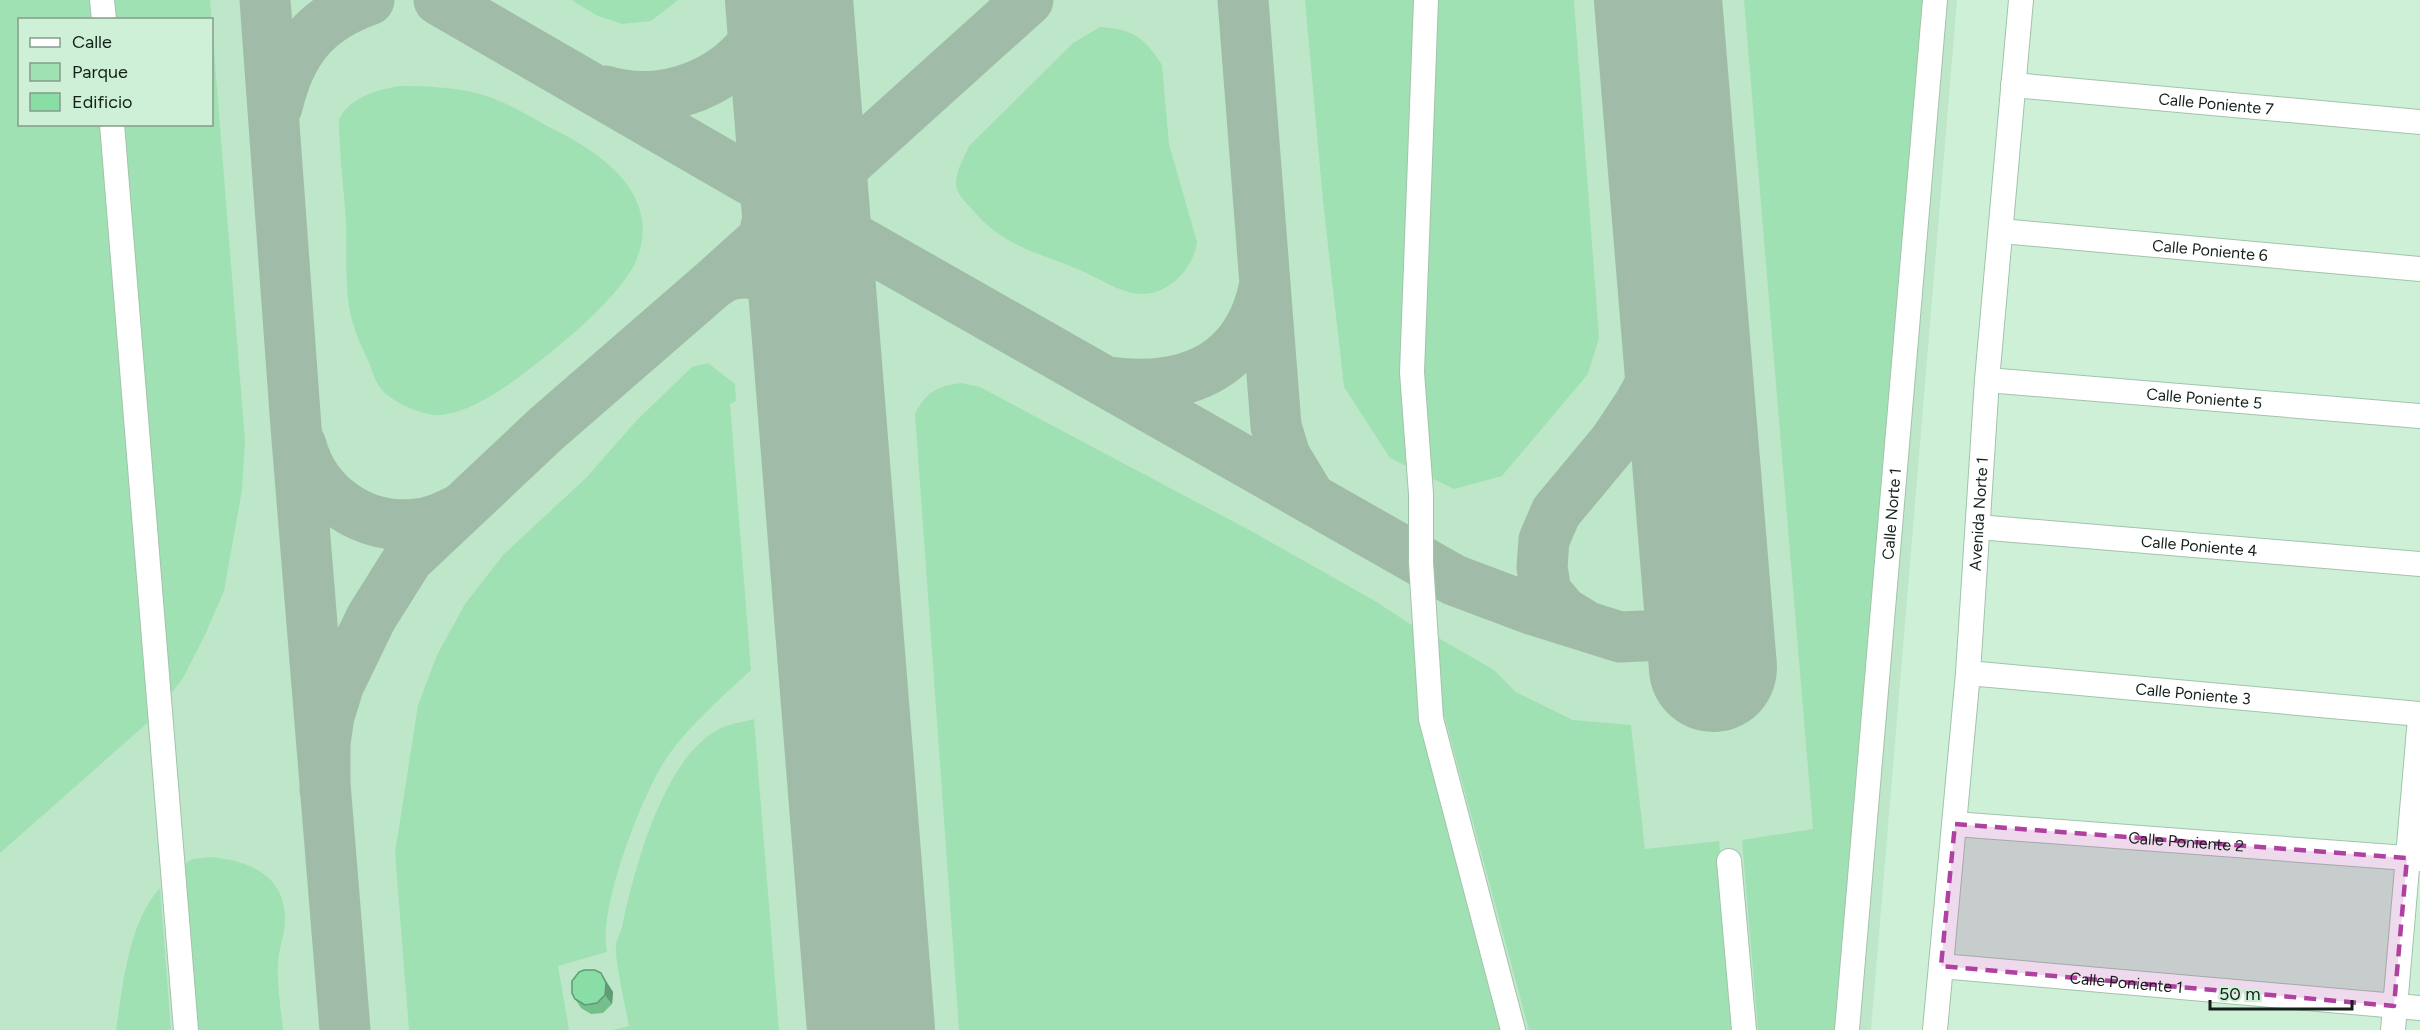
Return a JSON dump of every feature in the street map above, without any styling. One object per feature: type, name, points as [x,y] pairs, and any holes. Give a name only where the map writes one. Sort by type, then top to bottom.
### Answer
[{"type":"street","points":[[102,0],[104,18]]},
{"type":"street","points":[[1426,0],[1412,372],[1431,719],[1513,1030]]},
{"type":"street","name":"Calle Norte 1","points":[[1847,1030],[1935,0]]},
{"type":"street","name":"Avenida Norte 1","points":[[1935,1030],[1968,673],[1987,380],[2021,0]]},
{"type":"street","name":"Calle Poniente 7","points":[[2013,85],[2420,122]]},
{"type":"street","points":[[112,126],[186,1030]]},
{"type":"street","name":"Calle Poniente 6","points":[[2001,231],[2420,269]]},
{"type":"street","name":"Calle Poniente 5","points":[[1987,380],[2420,416]]},
{"type":"street","name":"Calle Poniente 4","points":[[1978,527],[2420,564]]},
{"type":"street","name":"Calle Poniente 3","points":[[1968,673],[2420,716]]},
{"type":"street","points":[[2393,1030],[2394,1006],[2414,858],[2420,716]]},
{"type":"street","name":"Calle Poniente 2","points":[[1955,824],[2414,858]]},
{"type":"street","points":[[1729,861],[1744,1030]]},
{"type":"street","name":"Calle Poniente 1","points":[[1941,966],[2420,1008]]},
{"type":"highlighted area","points":[[1955,824],[2407,858],[2394,1006],[1941,966]]},
{"type":"shaded area","points":[[0,0],[1957,0],[1871,1030],[0,1030]]},
{"type":"green space","points":[[0,0],[210,0],[212,18],[18,18],[18,126],[213,126],[213,38],[245,441],[242,490],[224,591],[183,678],[152,719],[0,853]]},
{"type":"green space","points":[[571,0],[678,0],[651,21],[622,24],[596,15]]},
{"type":"green space","points":[[1305,0],[1574,0],[1599,338],[1588,374],[1502,476],[1454,489],[1390,458],[1344,387],[1323,201]]},
{"type":"green space","points":[[1744,0],[1924,0],[1839,1030],[1758,1030],[1742,840],[1813,829]]},
{"type":"green space","points":[[1100,27],[1121,30],[1137,36],[1162,65],[1169,144],[1197,242],[1190,264],[1183,273],[1165,288],[1155,292],[1144,294],[1125,291],[1020,246],[983,221],[960,195],[957,188],[958,170],[969,146],[1073,43]]},
{"type":"green space","points":[[399,86],[469,91],[501,101],[526,114],[577,142],[612,167],[626,183],[636,200],[642,218],[642,239],[636,261],[621,285],[598,310],[550,353],[499,391],[471,407],[441,415],[426,414],[409,408],[382,390],[359,341],[349,307],[339,120],[350,106],[364,96]]},
{"type":"green space","points":[[708,363],[735,384],[736,401],[730,404],[751,670],[688,731],[659,770],[636,820],[616,880],[609,908],[606,933],[607,952],[558,966],[569,1030],[409,1030],[395,853],[418,705],[437,655],[465,604],[504,554],[586,478],[637,420],[692,367]]},
{"type":"green space","points":[[962,383],[980,387],[1251,531],[1375,601],[1418,629],[1507,1030],[959,1030],[915,414],[923,400],[933,391]]},
{"type":"green space","points":[[1435,636],[1494,670],[1516,692],[1573,720],[1631,725],[1645,849],[1719,841],[1736,1030],[1529,1030],[1443,711]]},
{"type":"green space","points":[[754,719],[779,1030],[612,1030],[629,1026],[618,972],[616,944],[643,847],[667,789],[682,764],[699,743],[719,729]]},
{"type":"green space","points":[[210,857],[251,867],[262,873],[279,892],[284,905],[285,920],[278,959],[283,1030],[196,1030],[184,864],[193,859]]},
{"type":"green space","points":[[160,888],[171,1030],[116,1030],[134,936],[149,902]]},
{"type":"building","points":[[595,970],[601,973],[606,983],[605,995],[597,1003],[585,1005],[575,999],[572,993],[572,981],[579,972]]},
{"type":"taxiway","points":[[265,0],[296,427],[345,1030]]},
{"type":"taxiway","points":[[277,107],[289,69],[308,40],[334,17],[369,0]]},
{"type":"taxiway","points":[[439,0],[1454,580],[1534,610],[1620,637],[1711,633]]},
{"type":"taxiway","points":[[605,91],[631,96],[658,96],[684,90],[709,80],[731,66],[750,48],[764,25],[774,0]]},
{"type":"taxiway","points":[[325,790],[325,743],[329,716],[339,684],[371,618],[408,559],[546,429],[713,284],[1028,0]]},
{"type":"taxiway","points":[[1243,0],[1276,426],[1285,456],[1311,499]]},
{"type":"taxiway","points":[[766,226],[788,190],[797,153],[798,113],[792,33]]},
{"type":"taxiway","points":[[815,323],[823,243],[828,224],[842,196]]},
{"type":"taxiway","points":[[1584,625],[1563,612],[1546,592],[1542,567],[1544,540],[1556,512],[1615,441],[1659,369],[1676,312],[1678,249]]},
{"type":"taxiway","points":[[713,284],[728,275],[742,273],[759,275],[776,281],[801,303],[809,320],[816,345]]},
{"type":"taxiway","points":[[1108,382],[1162,383],[1186,378],[1208,369],[1227,356],[1243,338],[1255,316],[1264,288]]},
{"type":"taxiway","points":[[301,445],[307,463],[317,480],[343,506],[360,515],[377,521],[416,524],[433,521],[460,509]]},
{"type":"runway","points":[[789,0],[871,1030]]},
{"type":"runway","points":[[1658,0],[1713,668]]}]
